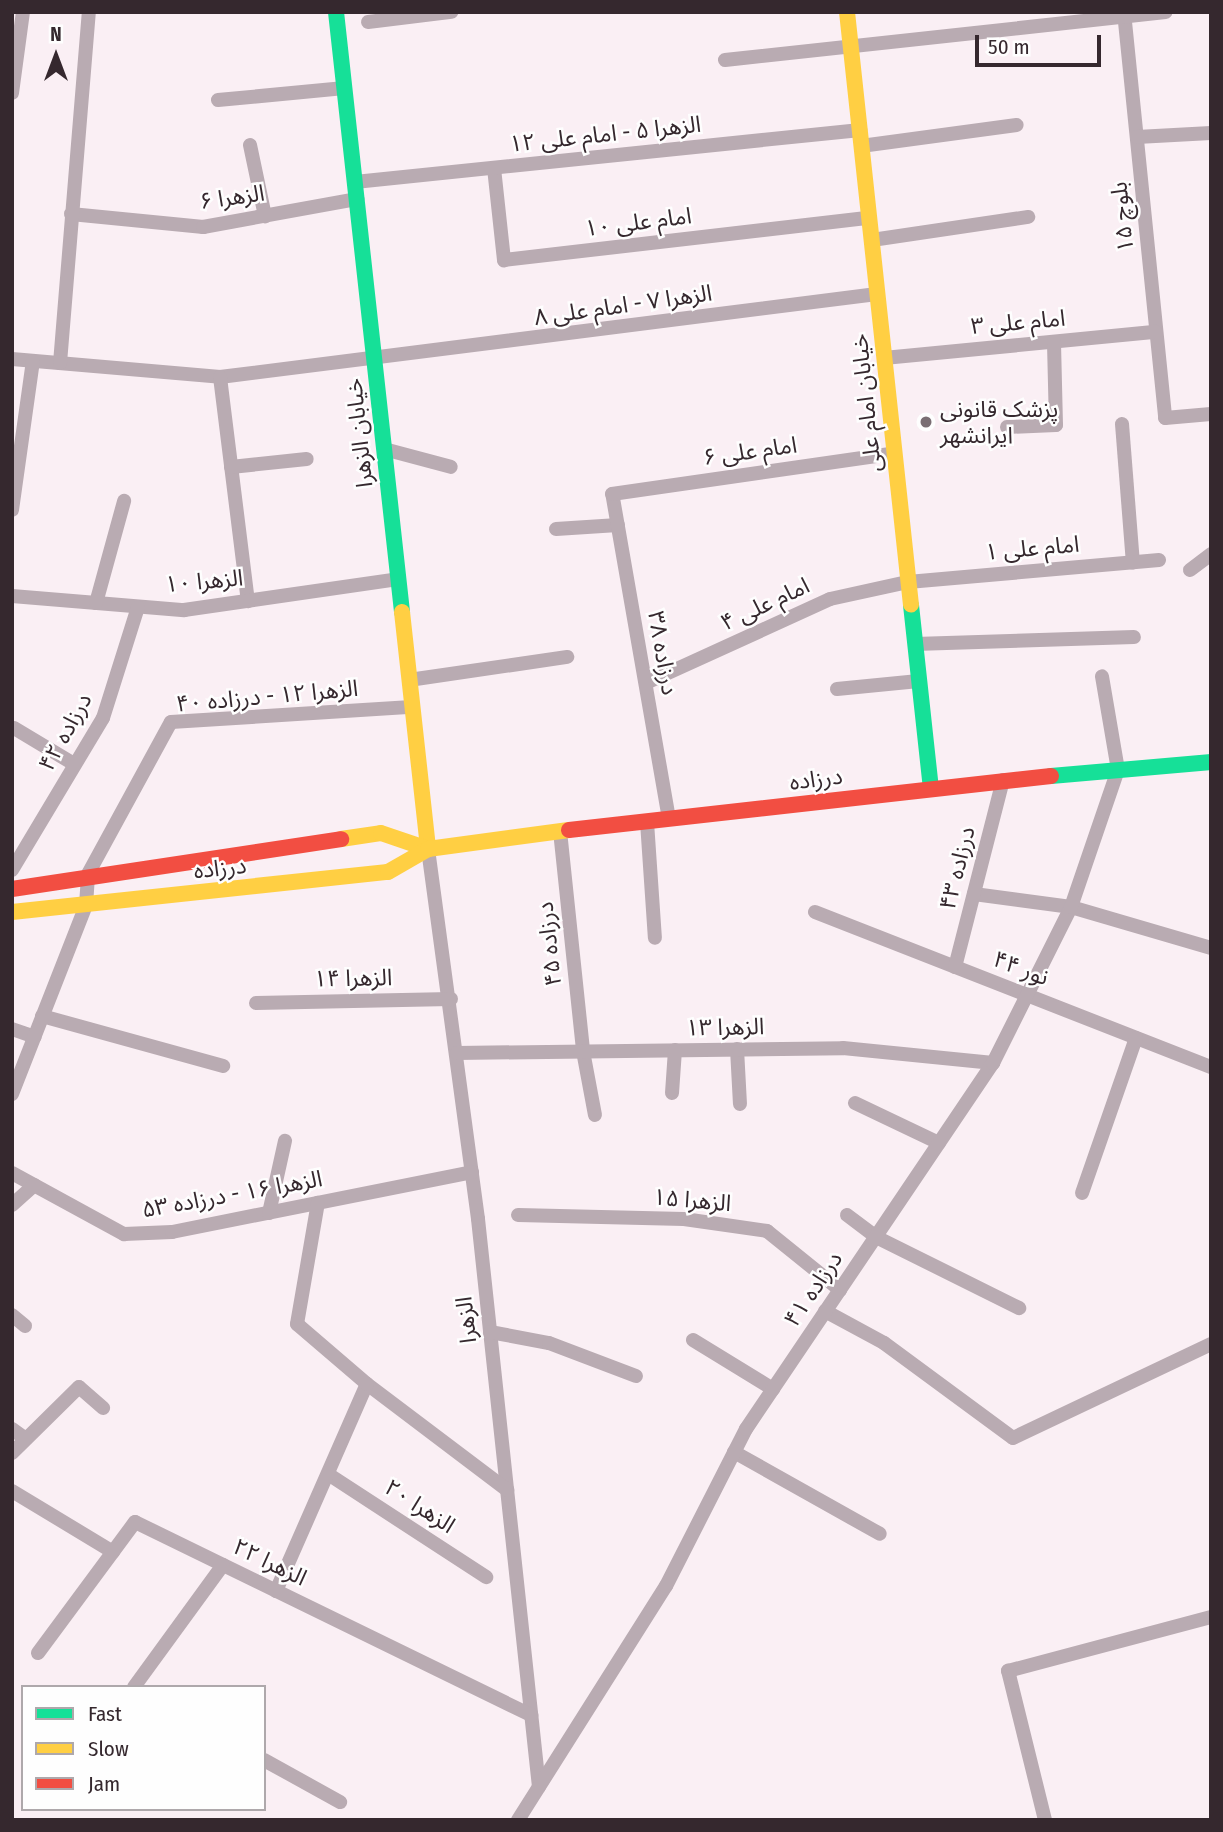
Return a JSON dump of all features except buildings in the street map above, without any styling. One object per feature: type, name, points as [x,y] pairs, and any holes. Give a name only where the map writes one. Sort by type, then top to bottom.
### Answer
[{"type":"main road","name":"خیابان الزهرا","points":[[336,12],[428,849]]},
{"type":"main road","name":"خیابان امام علی","points":[[847,12],[931,789]]},
{"type":"main road","name":"درزاده","points":[[12,912],[388,872],[428,849],[561,831],[1003,780],[1211,762]]},
{"type":"main road","name":"درزاده","points":[[12,889],[88,874],[381,833],[428,849]]},
{"type":"street","points":[[12,93],[23,12]]},
{"type":"street","points":[[60,363],[89,12]]},
{"type":"street","points":[[368,22],[450,12]]},
{"type":"street","points":[[725,60],[850,43],[1165,12]]},
{"type":"street","name":"بلوچ ۱۵","points":[[1120,15],[1137,137],[1165,418],[1211,414]]},
{"type":"street","points":[[218,100],[344,88]]},
{"type":"street","name":"الزهرا ۵ - امام علی ۱۲","points":[[356,191],[494,168],[1017,125]]},
{"type":"street","points":[[1137,137],[1211,133]]},
{"type":"street","points":[[250,145],[265,216]]},
{"type":"street","name":"امام علی ۱۰","points":[[494,168],[504,260],[869,218]]},
{"type":"street","name":"الزهرا ۶","points":[[71,214],[203,228],[265,216],[356,191]]},
{"type":"street","points":[[872,240],[1028,217]]},
{"type":"street","name":"الزهرا ۷ - امام علی ۸","points":[[12,359],[220,377],[374,361],[877,294]]},
{"type":"street","name":"امام علی ۳","points":[[884,358],[1156,332]]},
{"type":"street","points":[[1007,427],[1056,425],[1054,342]]},
{"type":"street","points":[[12,510],[33,361]]},
{"type":"street","points":[[220,377],[248,601]]},
{"type":"street","points":[[1122,424],[1133,563]]},
{"type":"street","points":[[384,449],[451,467]]},
{"type":"street","name":"امام علی ۶","points":[[612,494],[895,453]]},
{"type":"street","points":[[231,467],[307,458]]},
{"type":"street","name":"درزاده ۳۸","points":[[612,494],[669,819]]},
{"type":"street","points":[[96,603],[124,501]]},
{"type":"street","points":[[556,529],[618,525]]},
{"type":"street","points":[[1189,570],[1211,554]]},
{"type":"street","name":"امام علی ۱","points":[[908,582],[1159,560]]},
{"type":"street","name":"الزهرا ۱۰","points":[[12,596],[184,610],[398,579]]},
{"type":"street","name":"امام علی ۴","points":[[646,683],[830,599],[908,582]]},
{"type":"street","name":"درزاده ۴۲","points":[[12,870],[103,718],[138,607]]},
{"type":"street","points":[[915,644],[1134,637]]},
{"type":"street","points":[[409,680],[567,657]]},
{"type":"street","points":[[1102,676],[1118,770]]},
{"type":"street","points":[[837,689],[919,681]]},
{"type":"street","name":"الزهرا ۱۲ - درزاده ۴۰","points":[[88,874],[171,722],[412,707]]},
{"type":"street","points":[[14,728],[74,764]]},
{"type":"street","name":"درزاده ۴۱","points":[[518,1820],[666,1586],[734,1452],[773,1389],[993,1063],[1071,907],[1118,770]]},
{"type":"street","name":"درزاده ۴۳","points":[[956,967],[1003,780]]},
{"type":"street","points":[[647,822],[654,938]]},
{"type":"street","name":"درزاده ۴۵","points":[[561,831],[583,1051],[595,1115]]},
{"type":"street","name":"الزهرا","points":[[428,849],[451,999],[472,1172],[539,1787]]},
{"type":"street","points":[[12,1094],[86,905],[88,874]]},
{"type":"street","points":[[974,894],[1071,907],[1211,948]]},
{"type":"street","name":"نور ۴۴","points":[[815,912],[1211,1067]]},
{"type":"street","name":"الزهرا ۱۴","points":[[256,1003],[451,999]]},
{"type":"street","points":[[42,1016],[223,1066]]},
{"type":"street","points":[[12,1029],[35,1037]]},
{"type":"street","points":[[1082,1193],[1136,1038]]},
{"type":"street","name":"الزهرا ۱۳","points":[[457,1053],[843,1048],[993,1063]]},
{"type":"street","points":[[737,1049],[740,1104]]},
{"type":"street","points":[[672,1093],[675,1050]]},
{"type":"street","points":[[855,1102],[939,1143]]},
{"type":"street","points":[[270,1213],[285,1141]]},
{"type":"street","name":"الزهرا ۱۶ - درزاده ۵۳","points":[[12,1173],[124,1234],[173,1232],[472,1172]]},
{"type":"street","points":[[12,1205],[34,1185]]},
{"type":"street","points":[[318,1203],[297,1324],[367,1384],[507,1490]]},
{"type":"street","name":"الزهرا ۱۵","points":[[518,1216],[684,1219],[767,1231],[840,1290]]},
{"type":"street","points":[[847,1216],[876,1237],[1019,1308]]},
{"type":"street","points":[[825,1311],[884,1343],[1013,1438],[1211,1344]]},
{"type":"street","points":[[12,1315],[25,1326]]},
{"type":"street","points":[[490,1332],[549,1343],[636,1376]]},
{"type":"street","points":[[693,1340],[773,1389]]},
{"type":"street","points":[[276,1591],[367,1384]]},
{"type":"street","points":[[12,1453],[79,1387],[103,1408]]},
{"type":"street","points":[[12,1429],[26,1439]]},
{"type":"street","points":[[734,1452],[880,1534]]},
{"type":"street","name":"الزهرا ۲۰","points":[[328,1474],[486,1577]]},
{"type":"street","points":[[12,1492],[113,1552]]},
{"type":"street","name":"الزهرا ۲۲","points":[[38,1653],[135,1522],[531,1715]]},
{"type":"street","points":[[135,1685],[223,1565]]},
{"type":"street","points":[[1045,1820],[1008,1671],[1211,1617]]},
{"type":"street","points":[[266,1761],[340,1802]]},
{"type":"traffic: fast","points":[[336,12],[402,612]]},
{"type":"traffic: fast","points":[[911,605],[931,789]]},
{"type":"traffic: fast","points":[[1051,776],[1211,762]]},
{"type":"traffic: slow","points":[[847,12],[911,605]]},
{"type":"traffic: slow","points":[[402,612],[428,849]]},
{"type":"traffic: slow","points":[[12,912],[388,872],[428,849],[569,830]]},
{"type":"traffic: slow","points":[[341,839],[381,833],[428,849]]},
{"type":"traffic: jam","points":[[569,830],[1051,776]]},
{"type":"traffic: jam","points":[[12,889],[341,839]]},
{"type":"place","name":"پزشک قانونی ایرانشهر","points":[[926,422]]}]
